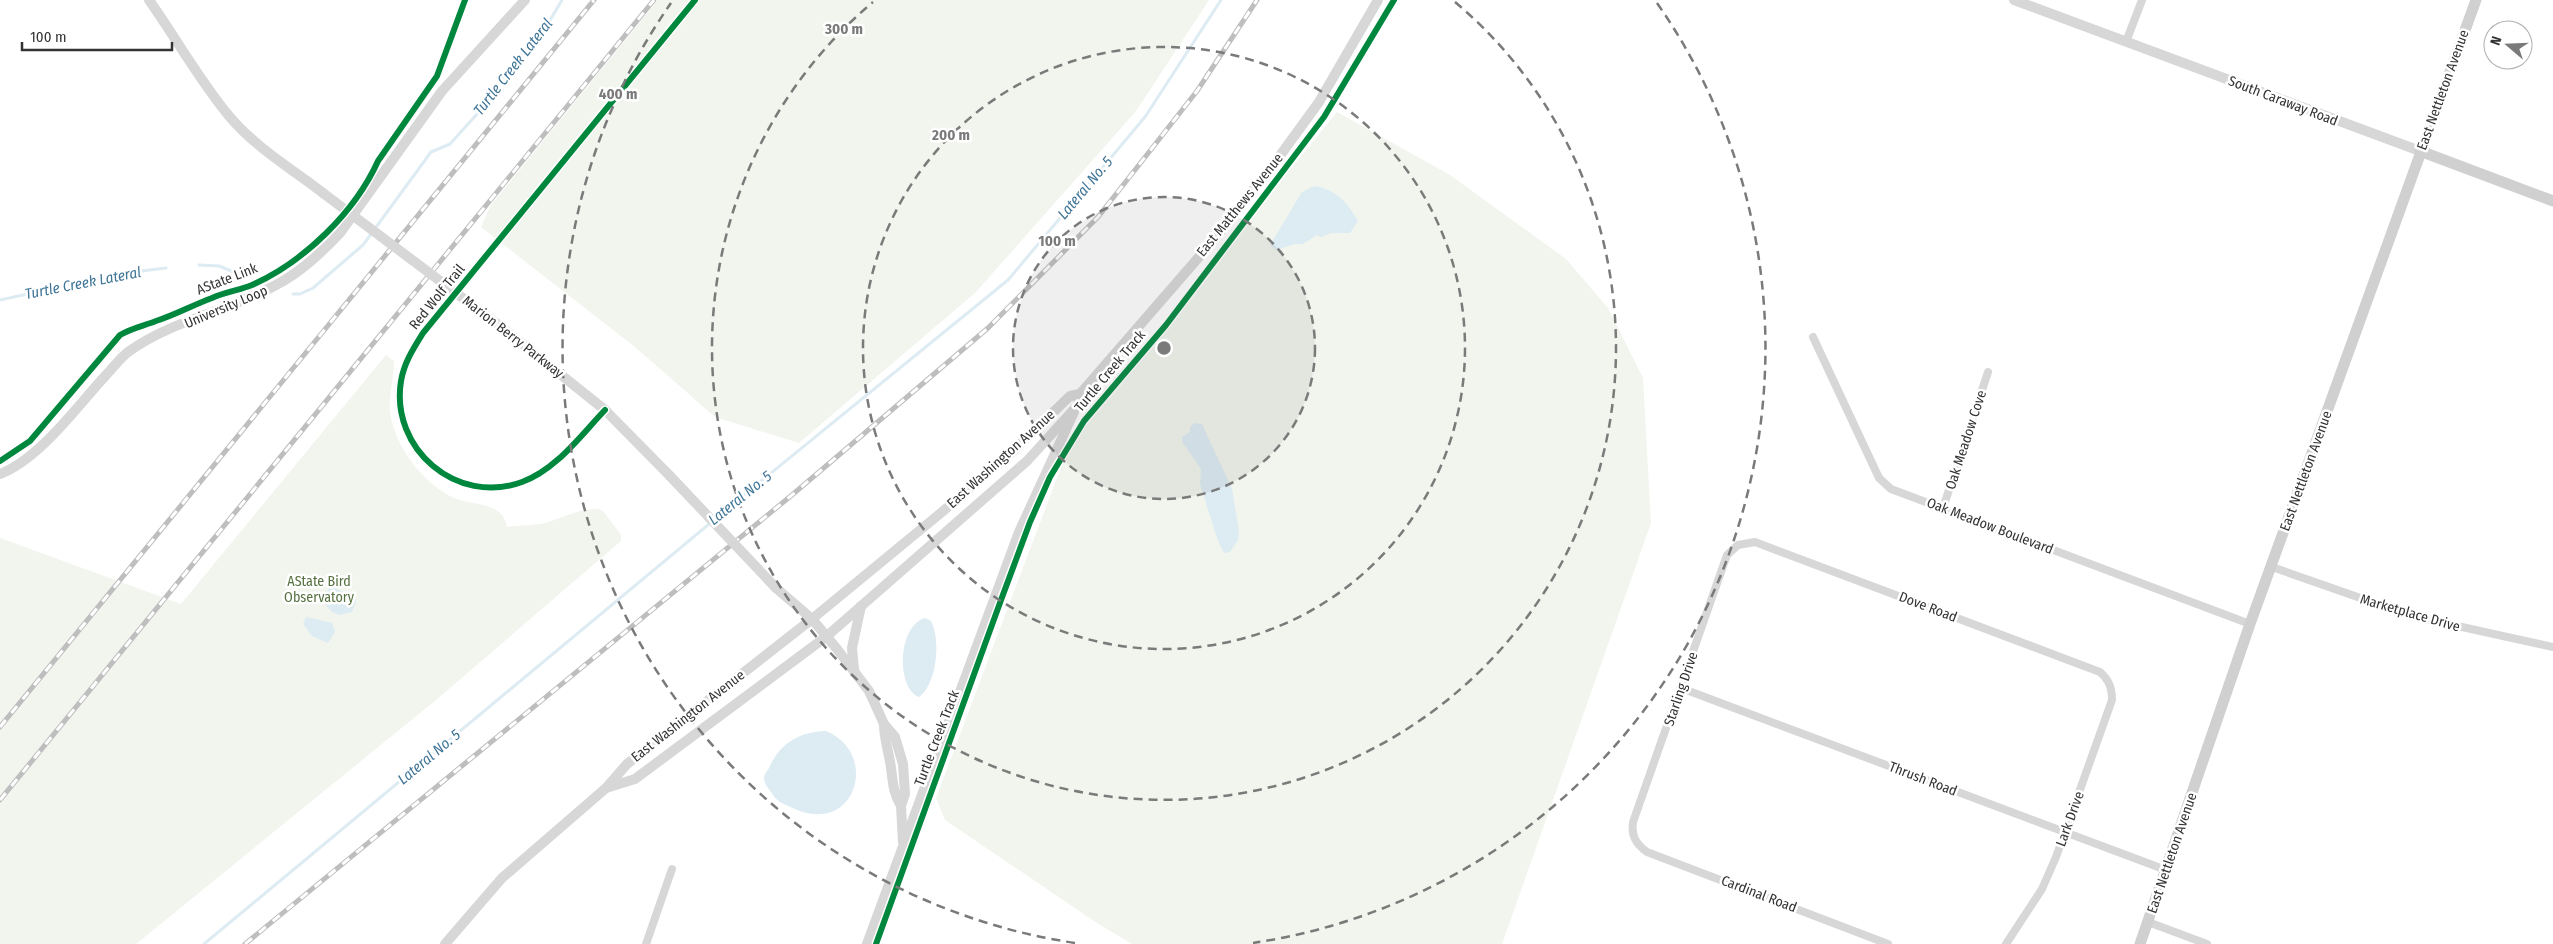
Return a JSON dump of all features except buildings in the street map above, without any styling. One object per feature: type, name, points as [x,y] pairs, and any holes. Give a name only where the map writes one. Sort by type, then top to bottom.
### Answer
[{"type":"main road","name":"East Nettleton Avenue","points":[[2140,944],[2250,624],[2476,0]]},
{"type":"main road","name":"South Caraway Road","points":[[2420,151],[2553,201]]},
{"type":"street","name":"Marion Berry Parkway","points":[[149,0],[230,118],[266,150],[500,326],[605,410],[776,588],[812,619]]},
{"type":"street","name":"University Loop","points":[[0,474],[13,469],[42,446],[128,353],[166,332],[276,286],[322,252],[340,233],[442,92],[525,0]]},
{"type":"street","name":"Red Wolf Trail","points":[[605,410],[552,466],[538,475],[508,486],[477,487],[447,476],[434,468],[417,450],[406,429],[401,414],[400,382],[407,359],[423,333],[695,0]]},
{"type":"street","name":"East Matthews Avenue","points":[[1079,399],[1212,242],[1279,157],[1319,102],[1378,0]]},
{"type":"street","name":"South Caraway Road","points":[[2014,0],[2420,151]]},
{"type":"street","points":[[2126,42],[2142,0]]},
{"type":"street","name":"Oak Meadow Boulevard","points":[[1814,338],[1879,478],[1891,489],[2250,624]]},
{"type":"street","name":"Oak Meadow Cove","points":[[1943,508],[1988,372]]},
{"type":"street","name":"East Washington Avenue","points":[[445,944],[502,878],[606,788],[627,764],[812,619],[1011,453],[1070,396],[1079,399],[1027,461],[827,636],[635,779],[606,788]]},
{"type":"street","points":[[867,944],[1018,532],[1079,399]]},
{"type":"street","name":"Dove Road","points":[[1741,544],[1755,542],[2100,672],[2110,685]]},
{"type":"street","name":"Starling Drive","points":[[1634,839],[1633,822],[1728,555],[1741,544]]},
{"type":"street","name":"Marketplace Drive","points":[[2272,567],[2412,616],[2553,647]]},
{"type":"street","points":[[854,669],[852,648],[861,605]]},
{"type":"street","points":[[812,619],[854,669],[869,691],[884,724],[895,737],[903,764],[905,794],[901,806],[904,847]]},
{"type":"street","name":"Lark Drive","points":[[2006,944],[2042,889],[2065,832],[2112,700],[2110,685]]},
{"type":"street","name":"Thrush Road","points":[[1681,688],[2166,870]]},
{"type":"street","name":"Cardinal Road","points":[[1634,839],[1638,846],[1647,852],[1888,944]]},
{"type":"street","points":[[646,944],[672,869]]},
{"type":"street","points":[[2148,922],[2207,944]]},
{"type":"green space","points":[[658,0],[1209,0],[1136,111],[976,292],[799,443],[715,417],[635,347],[481,227],[491,205]]},
{"type":"green space","points":[[1337,112],[1450,175],[1566,259],[1608,308],[1643,378],[1651,523],[1502,944],[1132,944],[1097,923],[945,820],[936,798],[1066,454],[1093,408],[1139,355]]},
{"type":"green space","name":"AState Bird Observatory","points":[[386,355],[394,361],[390,414],[396,434],[407,456],[433,485],[454,498],[493,509],[500,513],[507,527],[535,525],[578,512],[598,509],[603,511],[621,535],[621,541],[436,700],[136,944],[0,944],[0,538],[181,604]]},
{"type":"shaded area","points":[[1314,186],[1329,190],[1335,194],[1350,208],[1358,221],[1350,233],[1331,233],[1321,237],[1317,235],[1303,244],[1295,244],[1276,250],[1270,245],[1302,192]]},
{"type":"shaded area","points":[[1195,423],[1202,424],[1232,489],[1239,531],[1238,540],[1230,552],[1224,553],[1218,541],[1200,484],[1201,469],[1183,443],[1182,437],[1190,432],[1190,427]]},
{"type":"shaded area","points":[[332,587],[355,597],[356,602],[352,612],[340,615],[332,612],[323,602],[328,589]]},
{"type":"shaded area","points":[[306,617],[332,623],[335,632],[328,643],[312,636],[303,624]]},
{"type":"shaded area","points":[[925,618],[931,621],[934,629],[936,661],[930,682],[919,697],[912,692],[907,683],[903,658],[909,633],[916,624]]},
{"type":"shaded area","points":[[826,731],[843,742],[853,756],[856,772],[854,788],[846,802],[833,811],[816,814],[795,809],[780,802],[767,787],[764,780],[765,774],[774,759],[792,740],[807,734]]},
{"type":"waterway","name":"Turtle Creek Lateral","points":[[293,294],[300,294],[313,288],[363,245],[431,152],[450,144],[478,113],[513,62],[540,37],[562,0]]},
{"type":"waterway","name":"Lateral No. 5","points":[[204,944],[744,495],[1008,280],[1145,117],[1221,0]]},
{"type":"waterway","name":"Turtle Creek Lateral","points":[[199,265],[219,266],[241,275]]},
{"type":"waterway","name":"Turtle Creek Lateral","points":[[0,300],[118,274],[166,268]]},
{"type":"railway","points":[[0,727],[594,0]]},
{"type":"railway","points":[[0,800],[654,0]]},
{"type":"railway","points":[[245,944],[792,495],[988,328],[1098,217],[1197,91],[1257,0]]},
{"type":"cycle path","name":"AState Link","points":[[0,461],[30,441],[120,335],[217,296],[252,285],[290,263],[326,233],[356,199],[378,161],[437,76],[465,0]]},
{"type":"cycle path","points":[[605,410],[557,461],[534,476],[522,482],[498,487],[474,486],[452,479],[433,466],[417,449],[406,429],[400,406],[402,374],[412,350],[423,333],[695,0]]},
{"type":"cycle path","name":"Turtle Creek Track","points":[[876,944],[1030,522],[1050,477],[1084,421],[1166,325],[1324,117],[1394,0]]}]
